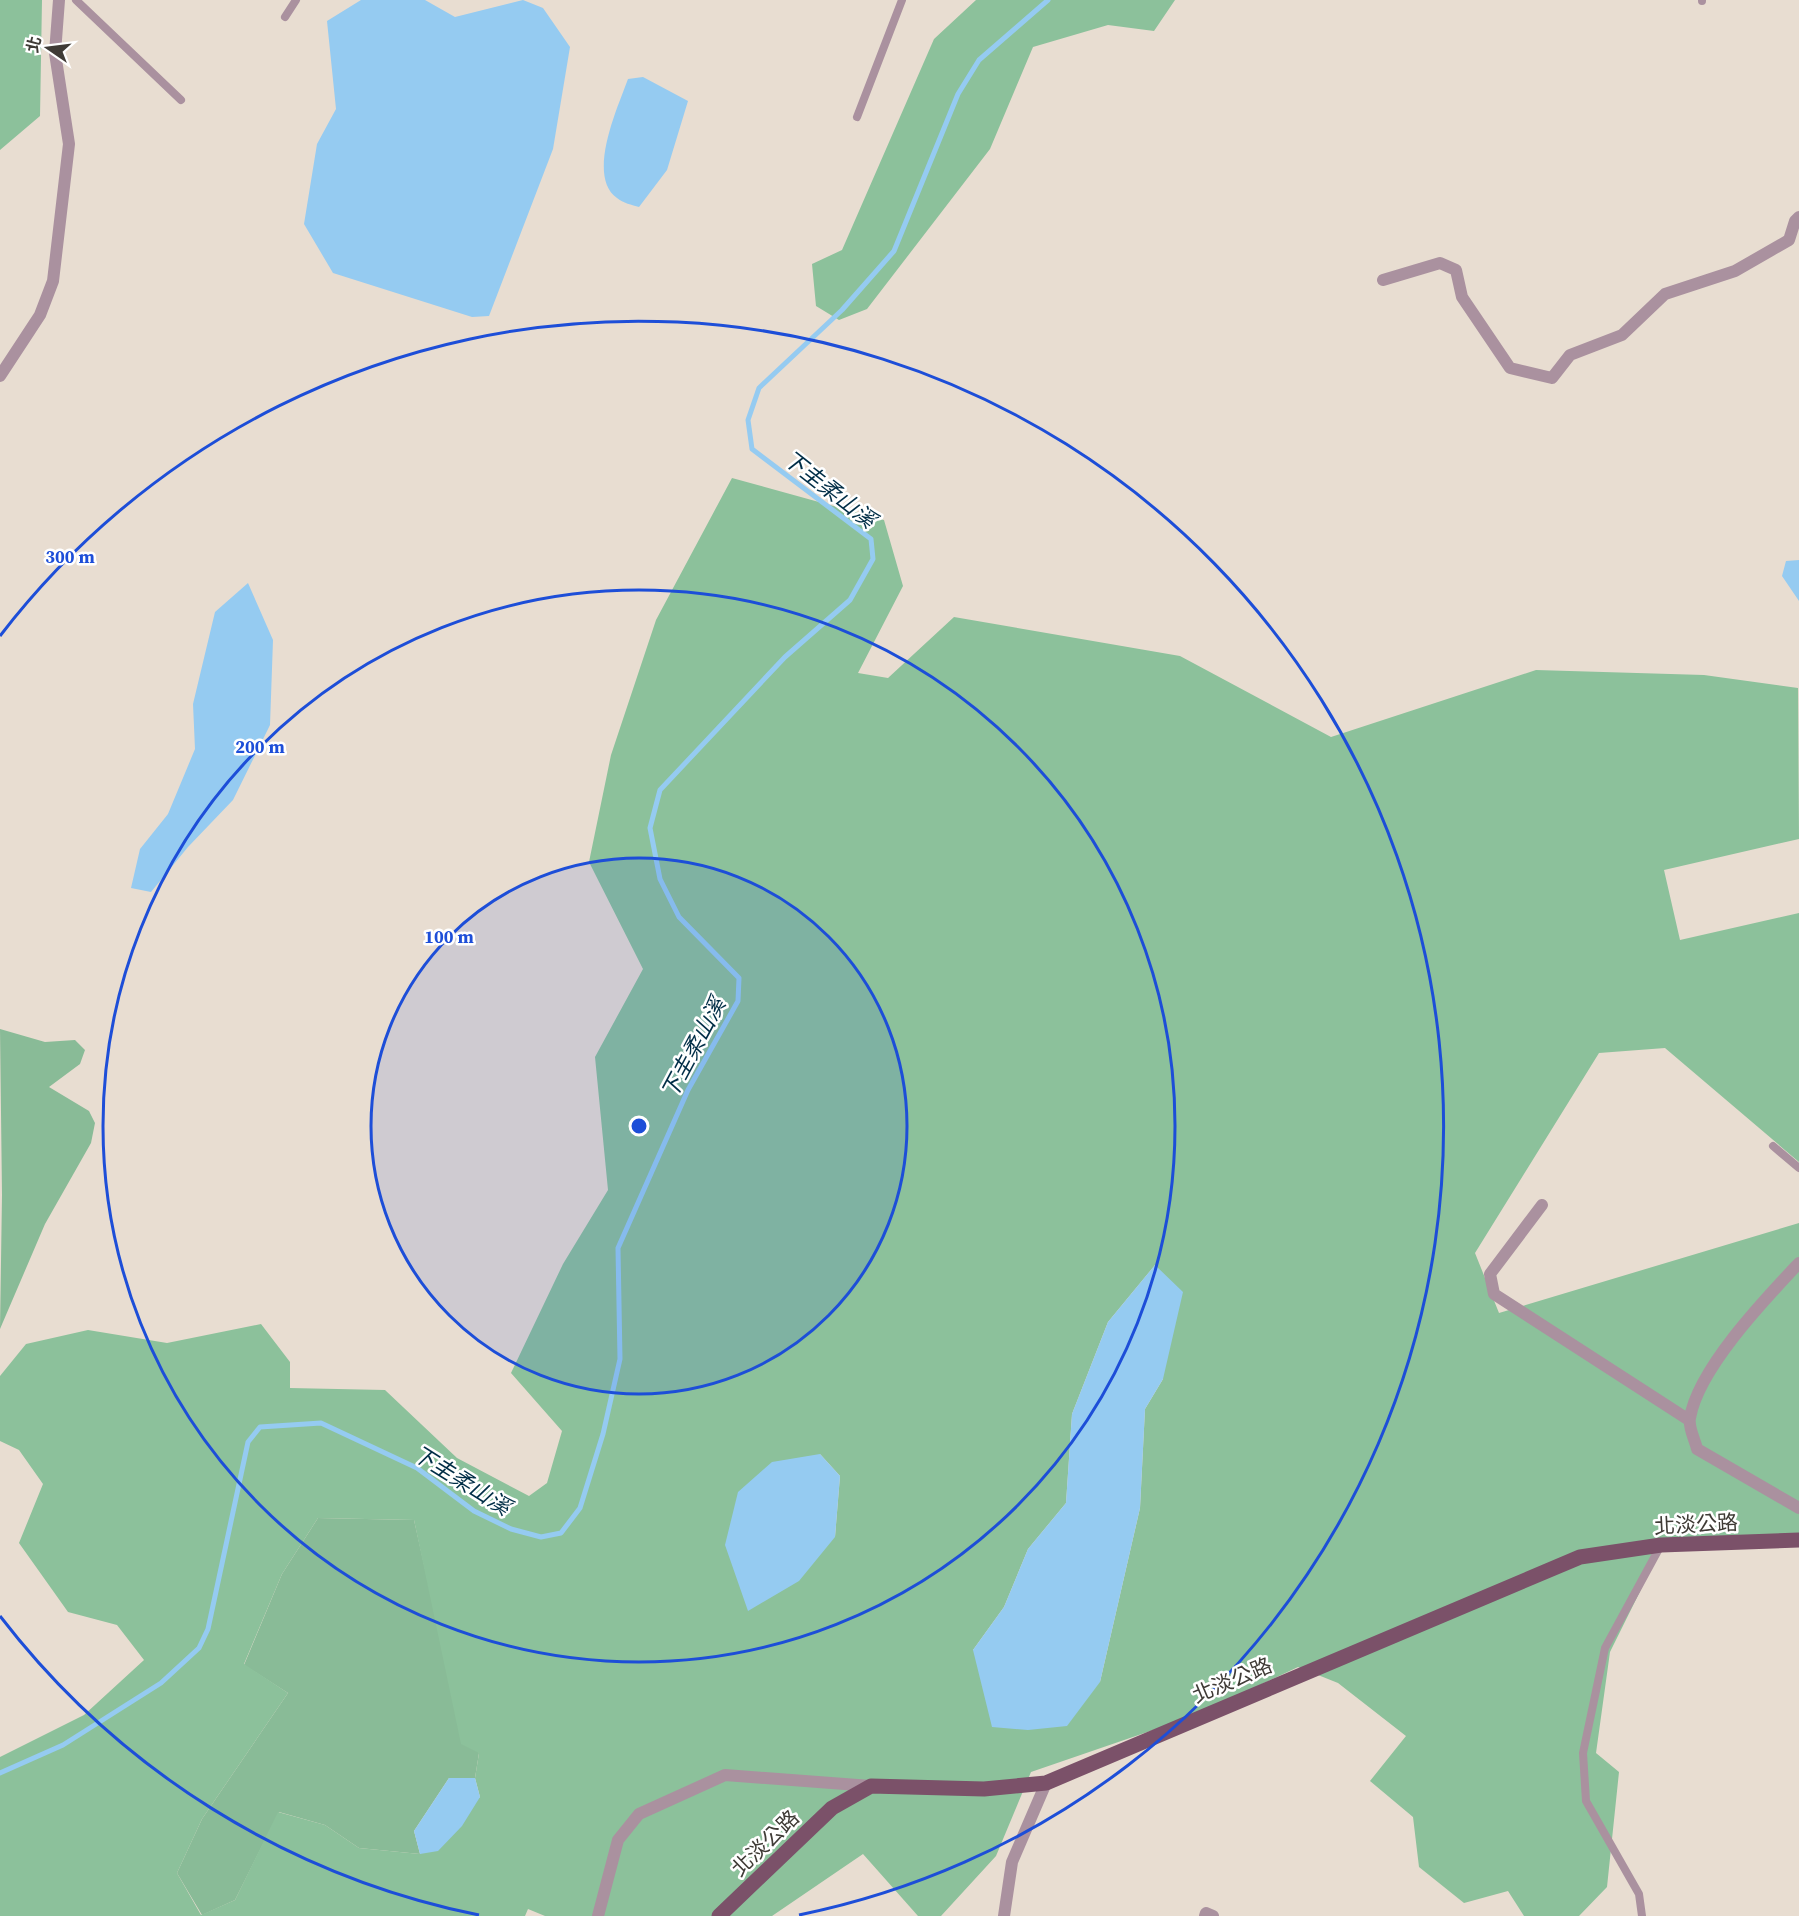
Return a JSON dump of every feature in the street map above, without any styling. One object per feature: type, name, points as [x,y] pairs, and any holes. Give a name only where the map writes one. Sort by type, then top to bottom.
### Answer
[{"type":"main road","name":"北淡公路","points":[[719,1916],[832,1808],[871,1786],[984,1790],[1046,1783],[1580,1557],[1661,1545],[1799,1540]]},
{"type":"street","points":[[0,376],[40,315],[53,281],[69,144],[55,53],[59,0]]},
{"type":"street","points":[[1383,280],[1440,262],[1456,270],[1462,297],[1509,368],[1552,378],[1570,356],[1622,335],[1665,294],[1735,270],[1789,240],[1795,221],[1799,217]]},
{"type":"street","points":[[1542,1205],[1490,1274],[1494,1294],[1689,1420]]},
{"type":"street","points":[[1799,1263],[1744,1323],[1697,1392],[1689,1420],[1697,1449],[1799,1508]]},
{"type":"street","points":[[598,1916],[618,1840],[639,1814],[725,1775],[871,1786]]},
{"type":"street","points":[[1004,1916],[1012,1862],[1046,1783]]},
{"type":"lane","points":[[76,0],[182,100]]},
{"type":"lane","points":[[285,17],[296,0]]},
{"type":"lane","points":[[857,117],[902,0]]},
{"type":"lane","points":[[1773,1146],[1799,1168]]},
{"type":"lane","points":[[1642,1916],[1639,1894],[1586,1801],[1583,1753],[1605,1648],[1661,1545]]},
{"type":"green space","points":[[0,0],[42,0],[40,116],[0,150]]},
{"type":"green space","points":[[976,0],[1175,0],[1154,31],[1108,25],[1033,47],[990,149],[867,309],[839,320],[816,306],[812,264],[842,250],[934,39]]},
{"type":"green space","points":[[732,478],[884,520],[903,586],[858,673],[888,678],[954,617],[1180,656],[1331,737],[1536,670],[1704,675],[1798,688],[1799,839],[1664,870],[1680,940],[1799,913],[1799,1162],[1665,1048],[1599,1053],[1475,1253],[1499,1313],[1799,1223],[1799,1546],[1660,1551],[1610,1652],[1596,1753],[1619,1772],[1607,1887],[1579,1916],[1524,1916],[1508,1891],[1464,1903],[1419,1867],[1413,1817],[1370,1781],[1406,1736],[1338,1683],[1298,1667],[1194,1716],[1031,1772],[996,1856],[941,1916],[918,1916],[863,1854],[772,1916],[545,1916],[528,1909],[525,1916],[0,1916],[0,1757],[84,1715],[144,1660],[117,1625],[68,1612],[19,1543],[43,1484],[19,1450],[0,1441],[0,1376],[26,1344],[88,1330],[167,1343],[261,1324],[290,1362],[290,1388],[385,1390],[457,1458],[529,1496],[547,1483],[562,1431],[511,1373],[563,1264],[608,1190],[595,1057],[643,969],[589,862],[611,755],[656,620]],"holes":[[[1155,1265],[1163,1379],[1145,1409],[1140,1508],[1100,1682],[973,1650],[1004,1607],[1028,1549],[1066,1503],[1072,1414],[1108,1322]],[[820,1454],[840,1476],[835,1537]],[[318,1518],[414,1520],[461,1744],[479,1753],[475,1778],[480,1797],[420,1854],[359,1848],[325,1825],[278,1812],[235,1900],[201,1915],[177,1873],[202,1819],[288,1693],[244,1664],[282,1574]]]},
{"type":"green space","points":[[0,1029],[45,1042],[75,1040],[85,1050],[80,1064],[49,1087],[89,1111],[95,1123],[91,1143],[45,1224],[0,1329],[2,1195]]},
{"type":"green space","points":[[318,1518],[414,1520],[427,1578],[479,1753],[475,1778],[449,1778],[414,1831],[420,1854],[359,1848],[325,1825],[279,1812],[235,1900],[202,1915],[177,1873],[202,1819],[288,1693],[244,1665],[282,1574]]},
{"type":"water","points":[[361,0],[425,0],[455,17],[523,0],[543,8],[570,47],[553,149],[489,316],[472,317],[333,273],[304,224],[317,144],[336,109],[327,21]]},
{"type":"water","points":[[643,77],[688,101],[667,170],[639,207],[619,200],[608,188],[604,174],[604,158],[612,123],[628,79]]},
{"type":"water","points":[[1799,560],[1799,601],[1782,576],[1786,561]]},
{"type":"water","points":[[248,583],[273,640],[270,725],[233,800],[188,847],[151,892],[131,888],[140,849],[168,814],[195,749],[193,704],[215,612]]},
{"type":"water","points":[[1155,1265],[1183,1292],[1163,1379],[1145,1409],[1140,1508],[1100,1682],[1067,1726],[1028,1730],[992,1727],[973,1650],[1004,1607],[1028,1549],[1066,1503],[1072,1414],[1108,1322]]},
{"type":"water","points":[[820,1454],[840,1476],[835,1537],[799,1581],[748,1611],[725,1545],[738,1492],[772,1462]]},
{"type":"water","points":[[449,1778],[475,1778],[480,1797],[462,1826],[438,1851],[420,1854],[414,1831]]},
{"type":"waterway","name":"下圭柔山溪","points":[[0,1773],[63,1745],[161,1683],[199,1648],[208,1629],[248,1442],[260,1427],[321,1423],[417,1468],[474,1511],[511,1529],[541,1537],[561,1533],[580,1508],[603,1434],[620,1359],[618,1248],[688,1090],[738,1001],[739,978],[679,917],[660,879],[650,828],[660,790],[785,657],[850,600],[873,559],[871,539],[752,449],[748,420],[759,388],[842,310],[894,251],[958,94],[979,60],[1048,0]]}]
